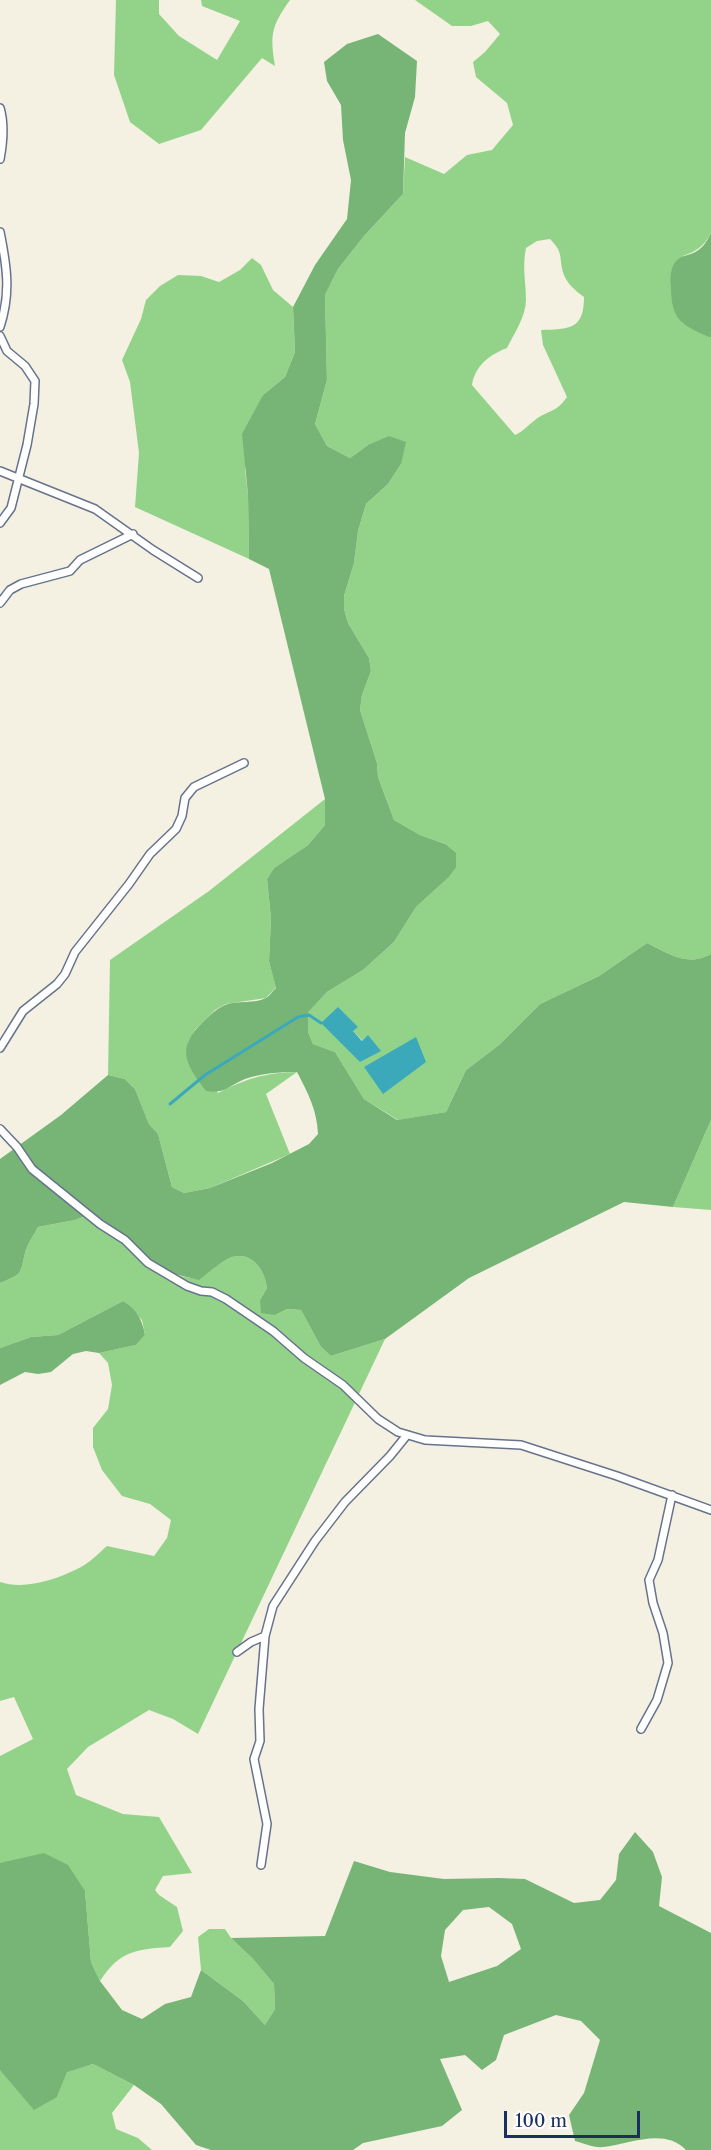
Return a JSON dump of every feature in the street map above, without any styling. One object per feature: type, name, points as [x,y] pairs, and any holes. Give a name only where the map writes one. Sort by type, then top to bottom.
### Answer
[{"type":"street","points":[[0,108],[3,117],[3,146],[0,159]]},
{"type":"street","points":[[0,232],[7,264],[8,298],[0,327]]},
{"type":"street","points":[[0,336],[8,351],[25,366],[35,381],[34,404],[19,478],[11,508],[0,523]]},
{"type":"street","points":[[0,471],[95,509],[198,578]]},
{"type":"street","points":[[0,603],[10,590],[21,584],[70,571],[80,560],[133,534]]},
{"type":"street","points":[[0,1048],[23,1011],[57,984],[65,974],[75,952],[150,854],[176,829],[182,816],[185,798],[194,787],[244,763]]},
{"type":"street","points":[[0,1129],[17,1147],[32,1170],[100,1224],[125,1240],[148,1263],[188,1286],[212,1292],[226,1299],[273,1331],[304,1358],[343,1385],[378,1419],[398,1432],[425,1440],[521,1445],[711,1510]]},
{"type":"street","points":[[261,1865],[267,1824],[254,1759],[260,1741],[259,1709],[265,1636],[273,1606],[315,1541],[345,1502],[407,1435]]},
{"type":"street","points":[[641,1729],[657,1700],[668,1663],[663,1633],[653,1603],[649,1580],[658,1560],[672,1495]]},
{"type":"street","points":[[237,1652],[250,1642],[265,1636]]},
{"type":"green space","points":[[116,0],[159,0],[159,14],[179,36],[217,60],[240,21],[202,6],[201,0],[290,0],[279,17],[274,31],[275,66],[262,58],[201,130],[159,144],[130,122],[114,75]]},
{"type":"green space","points":[[415,0],[711,0],[711,233],[700,248],[683,256],[709,337],[711,337],[711,954],[694,959],[678,958],[647,943],[599,976],[540,1004],[499,1045],[466,1070],[446,1112],[398,1120],[364,1099],[335,1052],[313,1044],[308,1032],[308,1011],[327,992],[363,970],[394,942],[416,907],[448,878],[445,844],[420,835],[394,820],[378,777],[377,763],[360,710],[362,695],[371,671],[369,658],[348,623],[344,609],[344,596],[354,563],[358,531],[366,504],[388,484],[401,464],[368,445],[350,458],[327,446],[315,424],[327,380],[325,295],[338,269],[364,236],[403,194],[405,157],[444,174],[467,155],[492,150],[513,125],[507,103],[476,77],[473,62],[500,34],[488,21],[471,26],[452,26]],"holes":[[[550,239],[559,252],[566,279],[572,288],[584,297],[583,308],[578,322],[573,326],[541,330],[543,345],[567,397],[555,409],[515,435],[472,385],[476,372],[484,362],[507,348],[522,319],[526,300],[524,268],[526,248],[537,241]],[[321,1023],[358,1027],[352,1030],[363,1041],[368,1036],[380,1051]]]},
{"type":"green space","points":[[378,34],[417,61],[415,97],[405,133],[403,194],[364,236],[338,269],[325,295],[327,380],[315,424],[327,446],[350,458],[368,445],[389,436],[406,442],[401,464],[388,484],[366,504],[358,531],[354,563],[344,596],[344,609],[348,623],[369,658],[371,671],[362,695],[360,710],[377,763],[378,777],[394,820],[420,835],[445,844],[456,853],[456,867],[448,878],[416,907],[394,942],[363,970],[327,992],[308,1012],[308,1032],[313,1044],[335,1052],[364,1099],[397,1120],[446,1112],[466,1070],[499,1045],[540,1004],[599,976],[647,943],[671,955],[686,959],[702,958],[711,954],[711,1120],[673,1207],[624,1202],[469,1278],[385,1339],[331,1356],[321,1347],[301,1310],[287,1309],[275,1315],[261,1313],[260,1300],[267,1288],[266,1282],[261,1269],[252,1260],[246,1257],[232,1257],[199,1280],[170,1273],[145,1260],[101,1219],[88,1215],[75,1220],[38,1227],[27,1246],[19,1273],[0,1283],[0,1159],[61,1115],[108,1075],[125,1079],[135,1089],[149,1124],[158,1134],[172,1187],[184,1193],[210,1188],[272,1163],[309,1144],[318,1134],[314,1109],[297,1072],[258,1075],[223,1090],[206,1091],[193,1073],[186,1056],[186,1049],[194,1032],[219,1008],[230,1004],[262,1000],[276,988],[269,961],[271,919],[267,879],[274,868],[308,845],[325,825],[325,799],[269,569],[249,559],[248,495],[242,434],[263,395],[285,377],[295,352],[293,307],[315,265],[347,219],[351,180],[343,140],[341,105],[327,81],[324,62],[347,44]]},
{"type":"green space","points":[[711,233],[711,337],[709,337],[680,320],[673,307],[670,279],[676,261],[699,249],[706,243]]},
{"type":"green space","points":[[252,258],[261,265],[273,290],[293,307],[295,352],[285,377],[263,395],[245,470],[248,495],[249,559],[135,507],[139,453],[130,382],[122,360],[141,319],[146,300],[160,286],[178,275],[201,276],[219,282],[240,270]]},
{"type":"green space","points":[[325,799],[325,825],[308,845],[274,868],[267,879],[271,919],[269,961],[276,987],[266,998],[226,1004],[215,1010],[195,1030],[188,1042],[218,1093],[256,1077],[297,1072],[266,1094],[290,1154],[210,1188],[184,1193],[172,1187],[158,1134],[149,1124],[135,1089],[125,1079],[108,1075],[110,960],[209,891]]},
{"type":"green space","points":[[711,1120],[711,1210],[673,1207]]},
{"type":"green space","points":[[88,1215],[111,1227],[149,1263],[177,1275],[199,1279],[232,1257],[246,1257],[252,1260],[261,1269],[266,1282],[267,1288],[260,1300],[275,1315],[287,1309],[301,1310],[321,1347],[331,1356],[385,1339],[198,1734],[173,1719],[149,1710],[88,1747],[67,1769],[76,1795],[123,1814],[159,1817],[192,1873],[163,1876],[155,1890],[177,1907],[183,1931],[170,1947],[148,1949],[130,1954],[114,1963],[100,1981],[91,1962],[85,1891],[6,1863],[0,1863],[0,1756],[33,1739],[14,1697],[0,1701],[0,1582],[19,1585],[39,1583],[59,1577],[93,1559],[107,1546],[154,1556],[167,1538],[171,1520],[150,1504],[122,1496],[102,1470],[93,1447],[93,1428],[108,1409],[112,1385],[108,1363],[99,1353],[136,1345],[145,1335],[142,1320],[123,1301],[58,1335],[31,1337],[0,1348],[0,1283],[19,1273],[27,1246],[38,1227],[75,1220]]},
{"type":"green space","points":[[123,1301],[135,1311],[142,1324],[145,1335],[136,1345],[99,1353],[86,1351],[73,1354],[51,1372],[38,1374],[25,1372],[0,1385],[0,1348],[31,1337],[58,1335]]},
{"type":"green space","points":[[635,1832],[653,1852],[662,1877],[659,1906],[711,1933],[711,2150],[686,2150],[668,2139],[657,2138],[603,2147],[575,2141],[569,2115],[584,2093],[600,2040],[581,2021],[556,2015],[504,2035],[496,2060],[482,2070],[465,2055],[440,2059],[462,2110],[442,2126],[363,2143],[353,2150],[211,2150],[196,2145],[161,2104],[134,2085],[93,2064],[67,2072],[57,2097],[34,2110],[0,2070],[0,1863],[44,1853],[68,1865],[85,1891],[91,1962],[100,1981],[122,2010],[142,2019],[165,2004],[191,1997],[201,1970],[243,2001],[265,2025],[275,2009],[274,1984],[231,1938],[325,1936],[354,1861],[390,1872],[444,1879],[525,1879],[574,1903],[600,1900],[616,1880],[619,1854]],"holes":[[[489,1907],[512,1924],[521,1949],[497,1966],[449,1982],[441,1956],[445,1930],[463,1910]]]},
{"type":"green space","points":[[209,1929],[225,1929],[274,1984],[275,2009],[265,2025],[243,2001],[201,1970],[198,1937]]},
{"type":"green space","points":[[93,2064],[134,2085],[112,2113],[116,2129],[138,2138],[152,2150],[0,2150],[0,2070],[57,2097],[67,2071]]},
{"type":"water","points":[[338,1007],[358,1027],[353,1031],[362,1041],[368,1035],[381,1051],[360,1062],[321,1023]]},
{"type":"water","points":[[416,1037],[426,1062],[383,1094],[364,1067]]},
{"type":"waterway","points":[[170,1104],[205,1075],[298,1017],[309,1015],[321,1023]]}]
